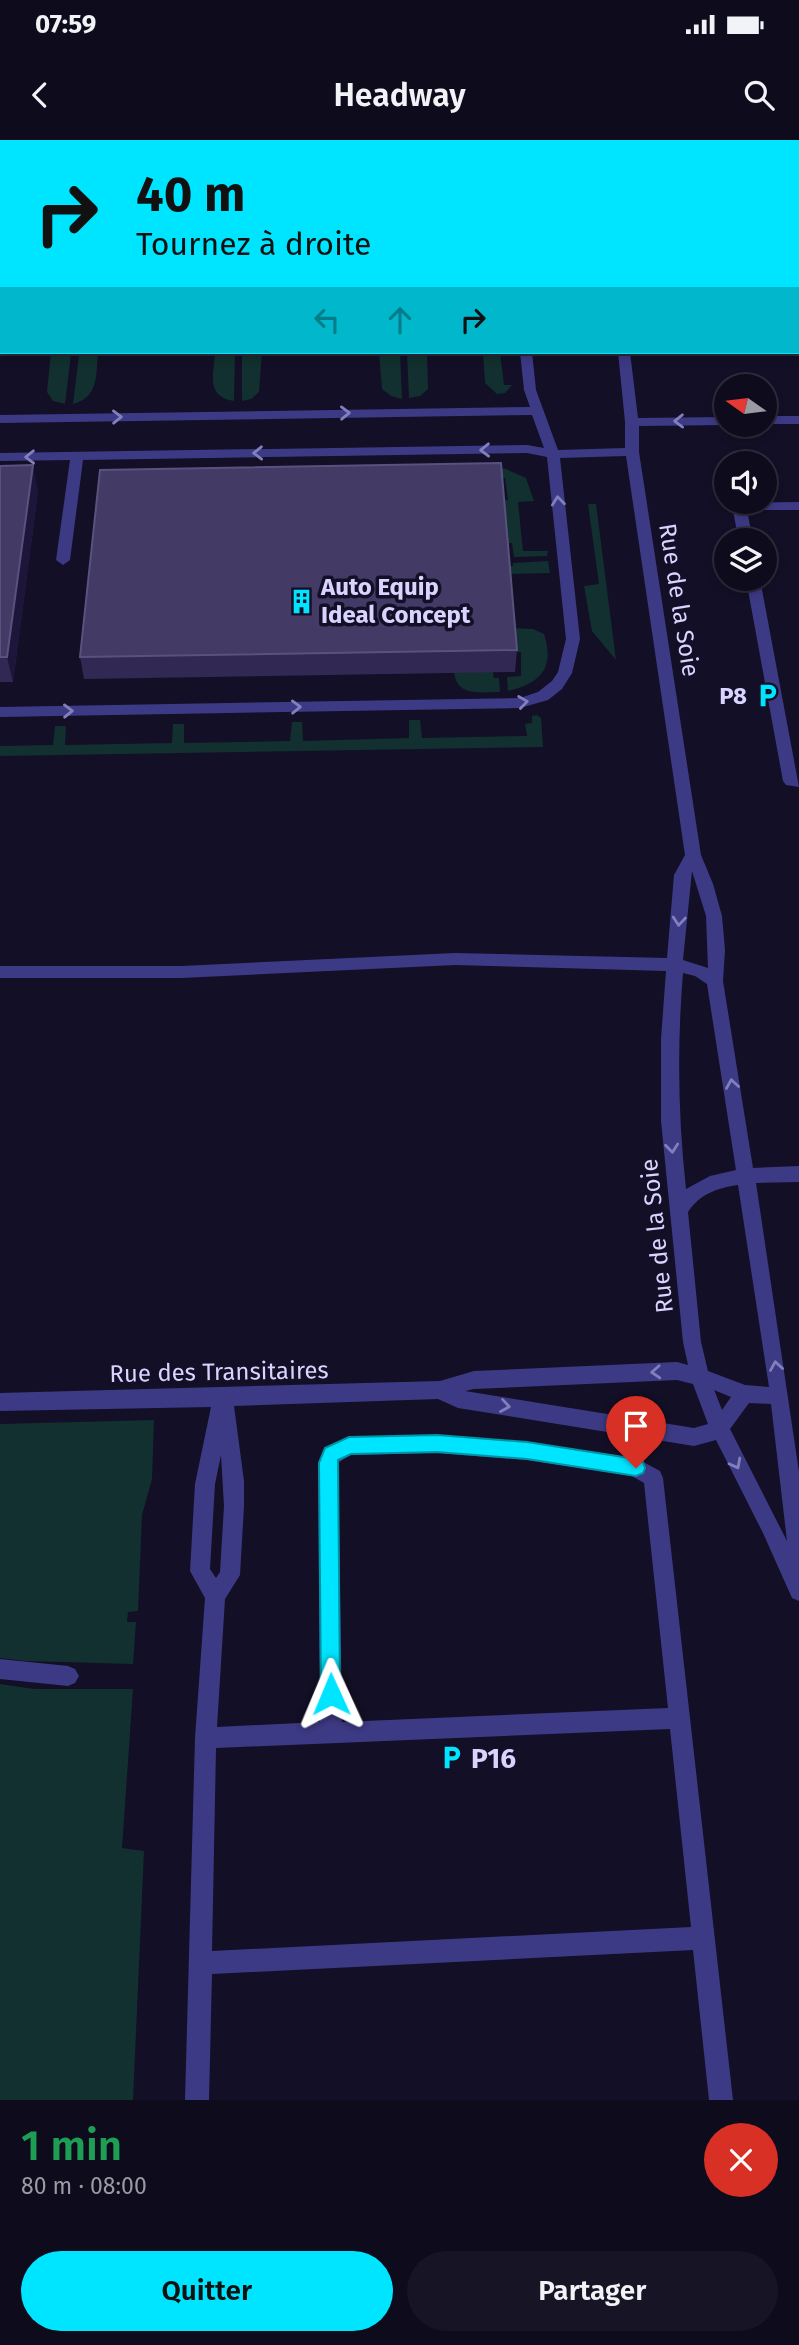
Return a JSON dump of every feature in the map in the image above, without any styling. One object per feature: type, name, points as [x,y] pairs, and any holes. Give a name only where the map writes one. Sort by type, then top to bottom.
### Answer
[{"type":"street","points":[[0,712],[520,703],[543,696],[557,685],[565,673],[573,639],[553,454],[530,390],[526,354]]},
{"type":"street","name":"Rue de la Soie","points":[[624,354],[632,422],[632,452],[693,855],[704,877],[720,956],[715,981],[780,1396],[799,1555]]},
{"type":"street","points":[[0,419],[537,411]]},
{"type":"street","points":[[777,420],[799,420]]},
{"type":"street","points":[[632,422],[714,421]]},
{"type":"street","points":[[0,457],[527,449],[553,454],[632,452]]},
{"type":"street","points":[[63,560],[76,456]]},
{"type":"street","points":[[743,528],[739,506],[799,506]]},
{"type":"street","points":[[755,591],[791,781],[799,781]]},
{"type":"street","name":"Rue de la Soie","points":[[693,855],[682,875],[669,1039],[670,1121],[692,1342],[698,1375],[718,1430],[770,1527],[799,1591]]},
{"type":"street","points":[[0,972],[181,972],[455,960],[676,965],[699,970],[715,981]]},
{"type":"street","points":[[679,1211],[691,1194],[710,1184],[746,1176],[799,1174]]},
{"type":"street","name":"Rue des Transitaires","points":[[0,1402],[440,1390],[474,1380],[677,1371],[698,1375],[744,1394],[780,1396]]},
{"type":"street","name":"Rue des Transitaires","points":[[440,1390],[458,1399],[694,1437],[706,1437],[718,1430]]},
{"type":"street","points":[[718,1430],[744,1394]]},
{"type":"street","points":[[215,1596],[200,1571],[205,1484],[223,1398]]},
{"type":"street","points":[[197,2100],[206,1738],[215,1596],[230,1575],[234,1506],[234,1481],[223,1398]]},
{"type":"street","points":[[331,1734],[328,1463],[332,1454],[349,1446],[437,1444],[527,1451],[636,1468],[653,1478],[721,2100]]},
{"type":"street","points":[[0,1669],[68,1675]]},
{"type":"street","points":[[206,1738],[679,1718]]},
{"type":"street","points":[[200,1963],[704,1938]]},
{"type":"green space","points":[[51,354],[71,354],[65,404],[53,401],[47,392]]},
{"type":"green space","points":[[98,354],[96,377],[88,396],[73,404],[79,355]]},
{"type":"green space","points":[[215,354],[235,354],[234,401],[219,394],[213,383]]},
{"type":"green space","points":[[242,354],[262,354],[259,392],[251,399],[242,401]]},
{"type":"green space","points":[[379,354],[400,354],[402,399],[391,396],[382,389]]},
{"type":"green space","points":[[407,354],[427,354],[428,389],[420,396],[409,398]]},
{"type":"green space","points":[[483,354],[500,354],[504,385],[512,385],[505,393],[497,394],[485,383]]},
{"type":"green space","points":[[483,465],[506,469],[526,478],[534,501],[518,502],[523,551],[548,551],[547,556],[514,557],[512,543],[505,543],[501,501],[508,500],[505,478],[484,478]]},
{"type":"green space","points":[[588,504],[596,504],[616,660],[592,631],[584,586],[599,584]]},
{"type":"green space","points":[[548,561],[550,573],[507,574],[506,566],[513,566],[513,563]]},
{"type":"green space","points":[[512,628],[533,629],[544,634],[548,656],[543,672],[537,678],[529,684],[508,691],[507,677],[521,676],[521,652],[513,652]]},
{"type":"green space","points":[[454,672],[493,672],[494,678],[499,678],[500,692],[465,689],[456,680]]},
{"type":"green space","points":[[532,716],[541,718],[543,747],[0,756],[0,746],[53,745],[55,726],[66,726],[65,745],[172,743],[173,724],[184,724],[184,743],[290,741],[292,722],[302,722],[303,741],[409,738],[409,720],[420,720],[422,738],[527,736],[525,724],[532,723]]},
{"type":"green space","points":[[154,1420],[152,1479],[142,1515],[138,1611],[128,1612],[127,1622],[136,1622],[133,1664],[0,1658],[0,1424]]},
{"type":"green space","points":[[0,1684],[34,1689],[133,1689],[122,1848],[144,1851],[133,2100],[0,2100]]},
{"type":"building","name":"Auto Equip Ideal Concept","points":[[501,463],[517,650],[80,657],[100,470]]},
{"type":"building","points":[[33,465],[7,657],[0,657],[0,466]]},
{"type":"place","name":"Auto Equip Ideal Concept","points":[[301,601]]},
{"type":"place","name":"P8","points":[[767,696]]},
{"type":"place","name":"P16","points":[[451,1758]]},
{"type":"route","points":[[331,1694],[328,1463],[332,1454],[349,1446],[437,1444],[527,1451],[636,1468]]}]
